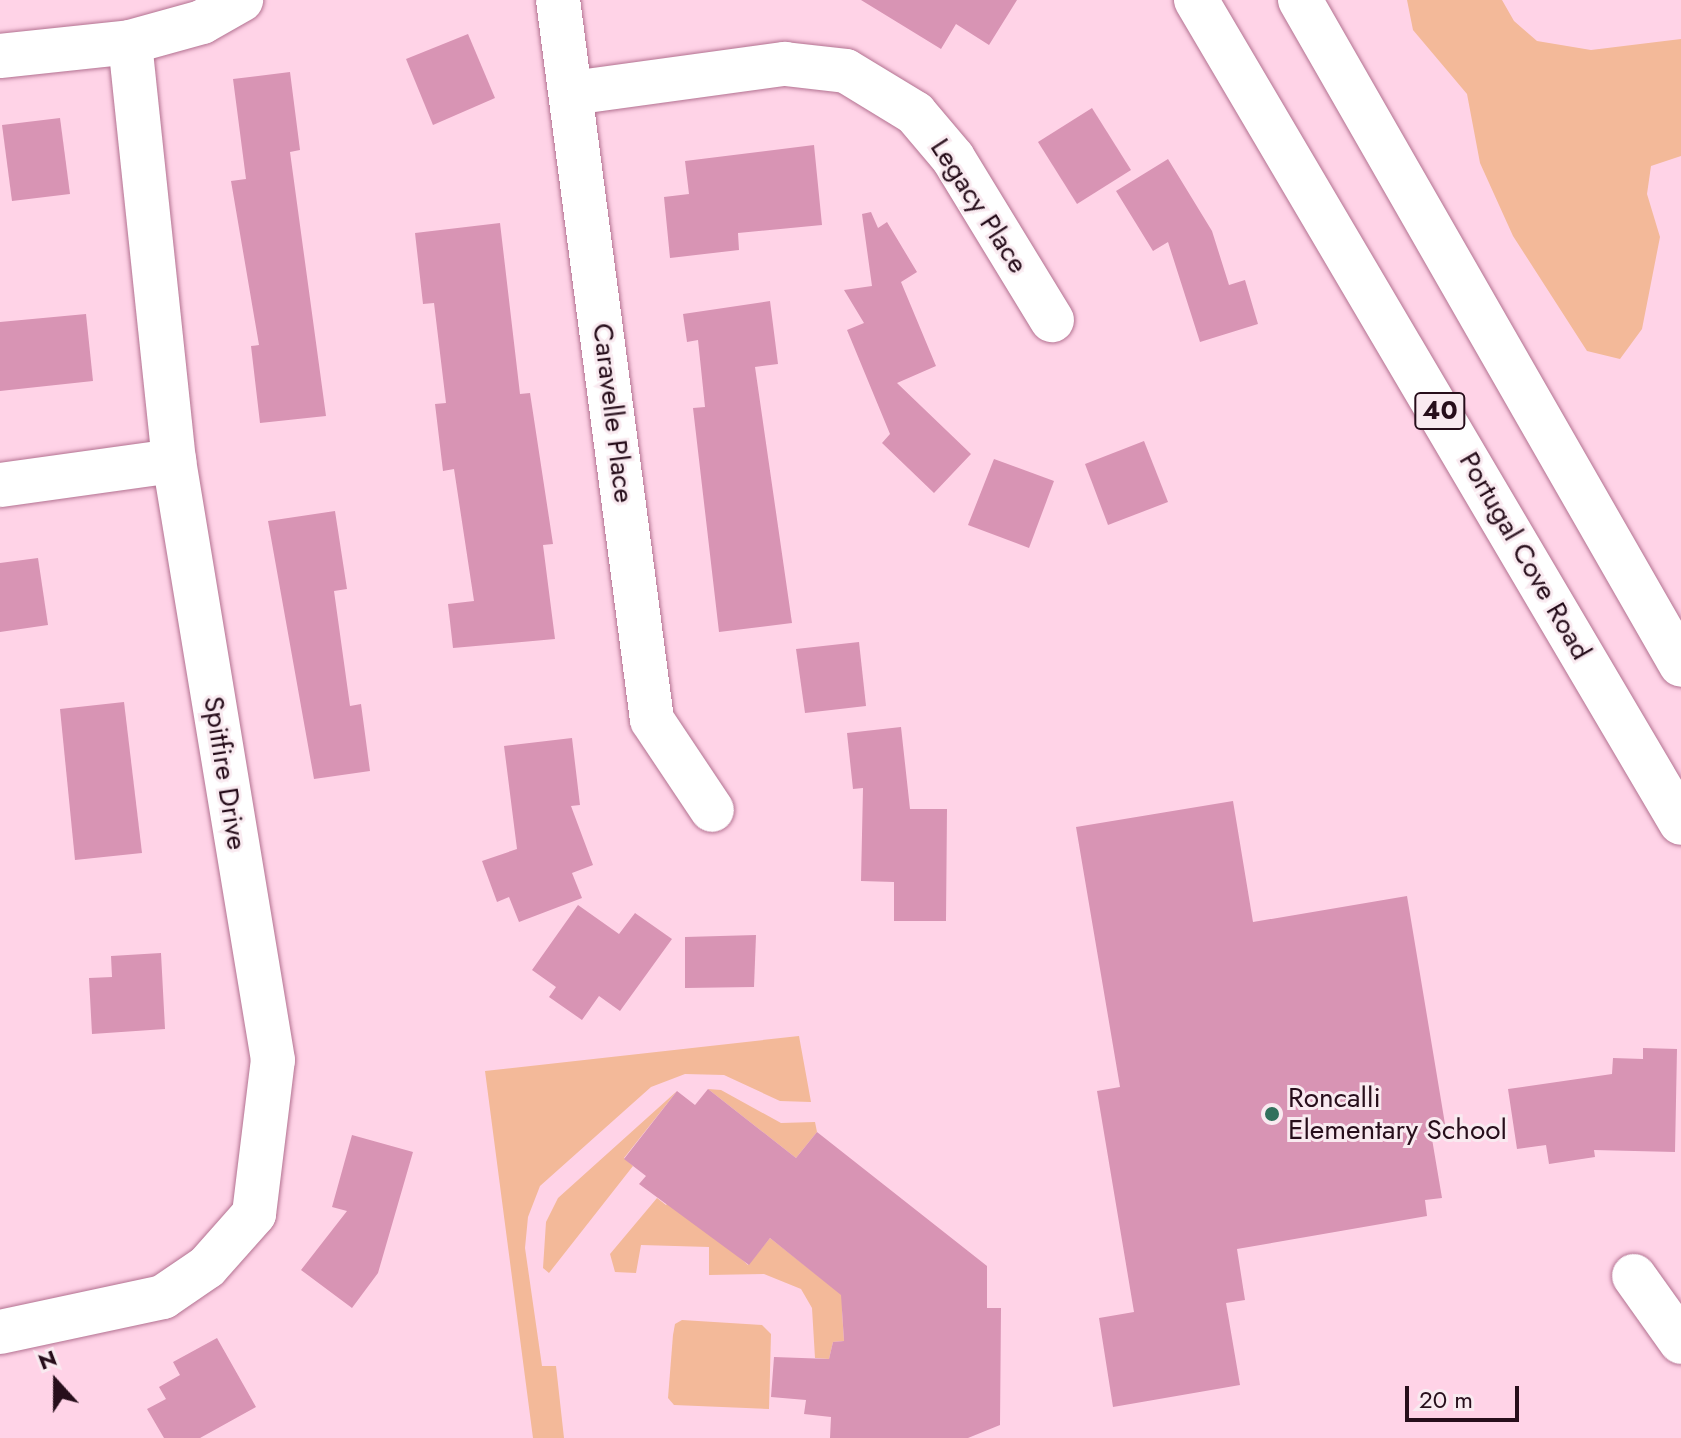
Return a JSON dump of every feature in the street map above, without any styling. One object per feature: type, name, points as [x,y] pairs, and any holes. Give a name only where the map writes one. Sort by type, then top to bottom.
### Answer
[{"type":"street","points":[[0,56],[130,42],[202,22],[241,0]]},
{"type":"street","name":"Caravelle Place","points":[[558,0],[652,720],[712,810]]},
{"type":"street","name":"Portugal Cove Road","points":[[1196,0],[1681,823]]},
{"type":"street","points":[[1300,0],[1681,665]]},
{"type":"street","name":"Spitfire Drive","points":[[0,1332],[163,1297],[207,1267],[254,1214],[273,1060],[174,461],[130,42]]},
{"type":"street","name":"Legacy Place","points":[[572,93],[785,64],[846,71],[915,113],[953,158],[1052,320]]},
{"type":"street","points":[[0,485],[174,461]]},
{"type":"street","points":[[1634,1276],[1681,1342]]},
{"type":"shaded area","points":[[1407,0],[1502,0],[1514,21],[1537,41],[1591,50],[1681,39],[1681,156],[1651,166],[1647,194],[1660,237],[1642,329],[1620,359],[1587,351],[1513,236],[1480,163],[1467,94],[1413,30]]},
{"type":"shaded area","points":[[799,1036],[811,1102],[780,1101],[724,1075],[685,1074],[651,1087],[540,1186],[528,1217],[525,1248],[542,1366],[556,1366],[564,1438],[533,1438],[485,1071]]},
{"type":"shaded area","points":[[708,1089],[721,1090],[781,1123],[815,1122],[817,1132],[796,1158]]},
{"type":"shaded area","points":[[677,1091],[624,1158],[633,1166],[549,1273],[543,1268],[546,1222],[558,1198]]},
{"type":"shaded area","points":[[673,1197],[748,1265],[770,1238],[850,1301],[842,1311],[844,1341],[833,1342],[829,1359],[815,1358],[812,1308],[801,1289],[764,1274],[709,1275],[709,1247],[641,1245],[636,1273],[615,1272],[610,1254],[657,1198],[666,1205]]},
{"type":"shaded area","points":[[682,1320],[762,1325],[771,1334],[769,1409],[674,1405],[668,1398],[673,1335],[675,1324]]},
{"type":"building","points":[[861,0],[1017,0],[989,45],[956,24],[941,49]]},
{"type":"building","points":[[468,34],[495,98],[433,125],[406,59]]},
{"type":"building","points":[[290,72],[300,150],[290,152],[326,416],[260,423],[251,346],[259,345],[231,181],[246,179],[233,79]]},
{"type":"building","points":[[1092,108],[1131,170],[1077,204],[1038,142]]},
{"type":"building","points":[[60,118],[70,194],[12,201],[2,125]]},
{"type":"building","points":[[814,145],[822,225],[738,233],[739,250],[670,258],[664,197],[689,194],[685,161]]},
{"type":"building","points":[[1168,159],[1212,231],[1229,285],[1245,280],[1258,324],[1200,342],[1168,242],[1153,251],[1116,191]]},
{"type":"building","points":[[871,212],[878,228],[887,222],[917,272],[901,282],[936,366],[897,383],[971,454],[934,493],[882,443],[890,434],[847,330],[864,323],[844,290],[872,286],[862,214]]},
{"type":"building","points":[[500,223],[520,394],[530,393],[553,544],[543,545],[555,639],[453,648],[448,604],[474,601],[454,469],[443,471],[435,404],[446,403],[434,303],[423,304],[415,233]]},
{"type":"building","points":[[770,301],[778,364],[755,367],[792,623],[719,632],[693,408],[705,407],[698,340],[687,342],[683,314]]},
{"type":"building","points":[[86,314],[93,381],[0,391],[0,322]]},
{"type":"building","points":[[1144,441],[1168,502],[1108,525],[1085,464]]},
{"type":"building","points":[[994,459],[1054,481],[1029,548],[968,525]]},
{"type":"building","points":[[335,511],[347,589],[334,591],[350,706],[361,704],[370,771],[314,779],[268,521]]},
{"type":"building","points":[[38,558],[48,625],[0,632],[0,563]]},
{"type":"building","points":[[859,642],[866,706],[805,713],[796,649]]},
{"type":"building","points":[[124,702],[142,853],[75,860],[60,709]]},
{"type":"building","points":[[901,727],[910,809],[947,809],[946,921],[894,921],[894,882],[861,881],[863,788],[853,789],[847,733]]},
{"type":"building","points":[[572,738],[580,805],[571,806],[593,865],[572,873],[582,898],[519,922],[509,897],[497,902],[482,861],[517,849],[504,746]]},
{"type":"building","name":"Roncalli Elementary School","points":[[1233,801],[1253,922],[1407,896],[1447,1136],[1432,1139],[1442,1198],[1425,1200],[1427,1216],[1237,1249],[1245,1300],[1226,1303],[1240,1385],[1113,1407],[1099,1318],[1134,1312],[1097,1091],[1120,1087],[1076,827]]},
{"type":"building","points":[[578,905],[619,934],[635,913],[672,939],[620,1011],[599,996],[582,1020],[549,997],[556,987],[532,970]]},
{"type":"building","points":[[756,935],[754,987],[685,988],[685,937]]},
{"type":"building","points":[[161,953],[165,1029],[92,1034],[89,978],[112,977],[111,956]]},
{"type":"building","points":[[1643,1048],[1677,1049],[1675,1152],[1594,1150],[1595,1157],[1549,1164],[1546,1145],[1517,1149],[1508,1089],[1612,1074],[1613,1058],[1643,1059]]},
{"type":"building","points":[[708,1089],[796,1158],[817,1132],[987,1266],[987,1308],[1001,1308],[1000,1425],[968,1438],[830,1438],[831,1417],[804,1414],[806,1400],[771,1397],[774,1357],[829,1359],[833,1342],[844,1341],[841,1295],[770,1238],[749,1265],[639,1184],[646,1176],[624,1159],[677,1091],[695,1105]]},
{"type":"building","points":[[352,1135],[413,1152],[378,1273],[352,1308],[301,1270],[347,1211],[332,1207]]},
{"type":"building","points":[[217,1338],[256,1407],[200,1438],[164,1438],[147,1409],[166,1399],[159,1387],[180,1375],[173,1362]]},
{"type":"place","name":"Roncalli Elementary School","points":[[1272,1114]]}]
